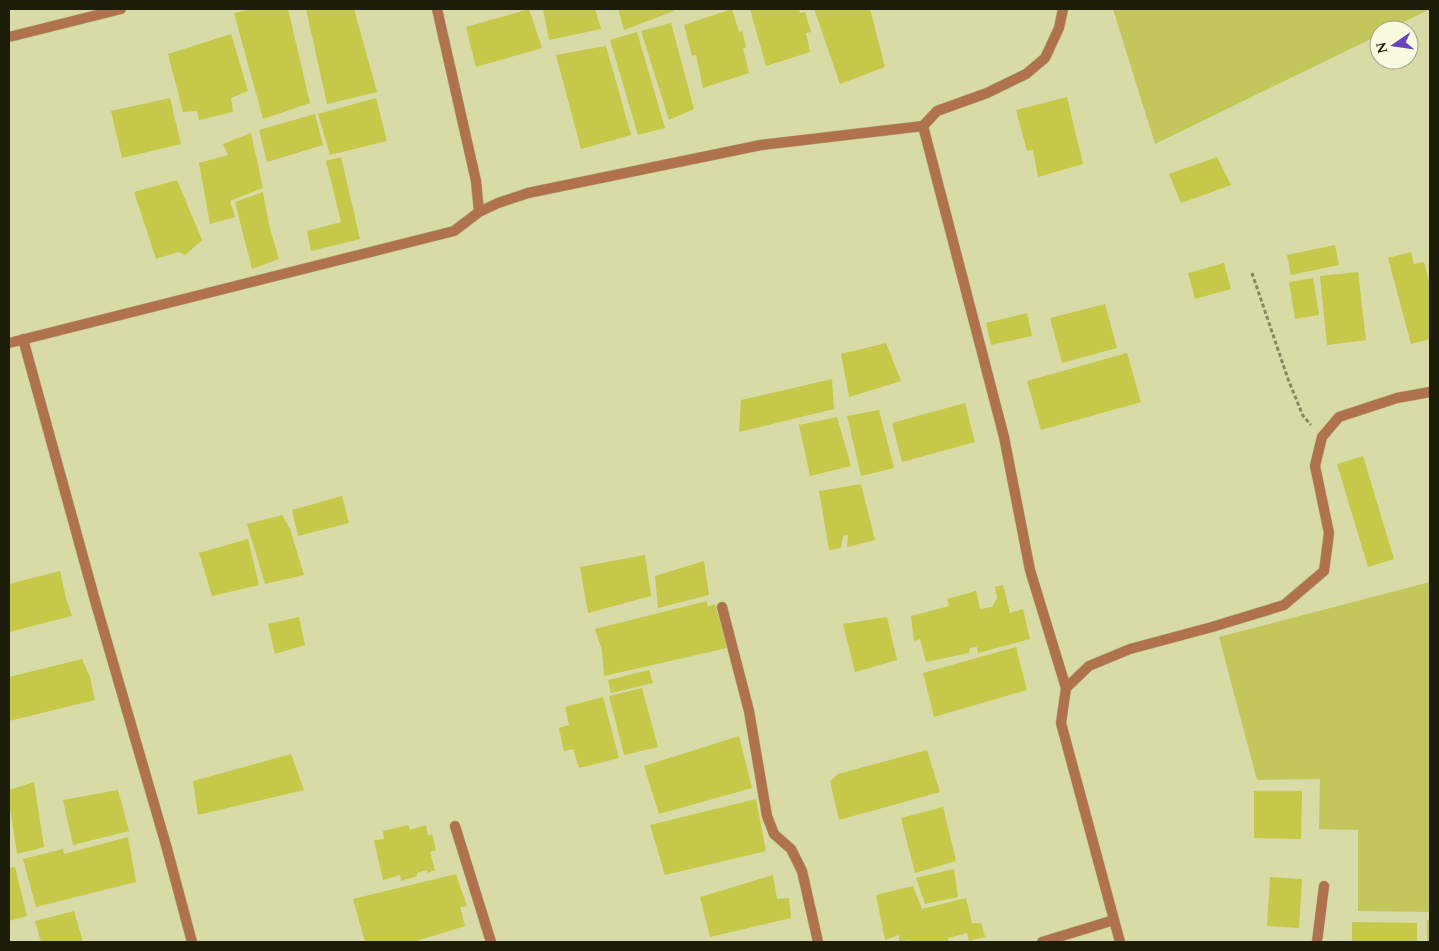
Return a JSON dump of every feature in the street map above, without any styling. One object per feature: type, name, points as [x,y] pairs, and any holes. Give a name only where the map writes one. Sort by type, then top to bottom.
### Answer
[{"type":"street","points":[[9,37],[121,9]]},
{"type":"street","points":[[437,9],[476,181],[479,212]]},
{"type":"street","points":[[9,343],[454,231],[479,212],[498,203],[528,193],[761,145],[923,126],[937,111],[987,93],[1026,74],[1045,58],[1059,28],[1063,9]]},
{"type":"street","points":[[923,126],[1004,437],[1030,570],[1066,688],[1061,723],[1120,942]]},
{"type":"street","points":[[23,339],[192,942]]},
{"type":"street","points":[[1066,688],[1089,666],[1130,649],[1284,605],[1324,571],[1329,533],[1315,466],[1322,437],[1338,417],[1397,398],[1430,392]]},
{"type":"street","points":[[722,607],[749,711],[767,816],[774,834],[791,849],[802,871],[818,942]]},
{"type":"street","points":[[455,826],[491,942]]},
{"type":"street","points":[[1317,942],[1324,886]]},
{"type":"street","points":[[1042,942],[1114,920]]},
{"type":"path","points":[[1252,273],[1288,380],[1303,416],[1322,437]]},
{"type":"shaded area","points":[[1113,9],[1430,9],[1408,20],[1369,20],[1369,40],[1155,144]]},
{"type":"shaded area","points":[[1430,582],[1430,912],[1358,911],[1358,830],[1319,829],[1320,779],[1257,780],[1219,637]]},
{"type":"building","points":[[251,9],[288,9],[310,103],[263,119],[234,13]]},
{"type":"building","points":[[306,9],[354,9],[377,92],[327,104]]},
{"type":"building","points":[[529,9],[542,48],[476,67],[466,27]]},
{"type":"building","points":[[543,9],[595,9],[601,29],[549,40]]},
{"type":"building","points":[[618,9],[673,9],[674,11],[624,30]]},
{"type":"building","points":[[732,9],[739,32],[742,31],[746,47],[743,49],[749,73],[703,88],[696,55],[692,56],[684,25]]},
{"type":"building","points":[[750,9],[799,9],[800,13],[805,12],[811,32],[806,33],[810,52],[766,66]]},
{"type":"building","points":[[814,9],[870,9],[885,67],[840,84]]},
{"type":"building","points":[[671,23],[694,109],[669,120],[641,31]]},
{"type":"building","points":[[637,32],[665,128],[638,135],[610,40]]},
{"type":"building","points":[[231,34],[248,91],[231,98],[233,112],[199,120],[197,111],[183,112],[168,54]]},
{"type":"building","points":[[606,46],[631,135],[581,149],[556,55]]},
{"type":"building","points":[[1067,97],[1083,164],[1038,177],[1033,150],[1027,151],[1016,110]]},
{"type":"building","points":[[170,98],[181,144],[122,158],[111,111]]},
{"type":"building","points":[[376,98],[387,141],[330,155],[318,114]]},
{"type":"building","points":[[315,114],[323,145],[267,162],[259,130]]},
{"type":"building","points":[[251,133],[263,188],[230,201],[235,217],[210,224],[199,163],[228,155],[223,144]]},
{"type":"building","points":[[341,157],[360,239],[311,251],[307,231],[341,222],[326,161]]},
{"type":"building","points":[[1217,157],[1231,185],[1181,203],[1169,174]]},
{"type":"building","points":[[177,180],[202,240],[185,255],[178,252],[156,259],[134,192]]},
{"type":"building","points":[[263,192],[269,225],[279,259],[252,269],[235,202]]},
{"type":"building","points":[[1335,245],[1339,265],[1291,275],[1287,255]]},
{"type":"building","points":[[1411,252],[1414,264],[1424,262],[1430,285],[1430,339],[1411,344],[1388,258]]},
{"type":"building","points":[[1224,263],[1231,289],[1195,299],[1188,273]]},
{"type":"building","points":[[1358,272],[1366,340],[1327,345],[1320,276]]},
{"type":"building","points":[[1313,278],[1319,315],[1295,319],[1289,282]]},
{"type":"building","points":[[1105,304],[1117,348],[1062,363],[1050,318]]},
{"type":"building","points":[[1027,313],[1032,336],[991,345],[986,323]]},
{"type":"building","points":[[886,343],[901,381],[849,397],[841,354]]},
{"type":"building","points":[[1127,353],[1141,402],[1041,430],[1027,381]]},
{"type":"building","points":[[832,379],[834,409],[739,432],[741,400]]},
{"type":"building","points":[[965,403],[975,442],[902,462],[892,423]]},
{"type":"building","points":[[879,410],[894,468],[861,476],[847,416]]},
{"type":"building","points":[[837,417],[851,466],[810,476],[799,425]]},
{"type":"building","points":[[1363,456],[1394,559],[1368,567],[1337,464]]},
{"type":"building","points":[[861,484],[875,540],[847,547],[848,535],[843,536],[841,548],[829,550],[819,491]]},
{"type":"building","points":[[342,496],[349,523],[298,536],[292,510]]},
{"type":"building","points":[[282,515],[290,529],[304,575],[265,584],[247,524]]},
{"type":"building","points":[[248,539],[259,585],[212,596],[199,553]]},
{"type":"building","points":[[645,555],[651,596],[588,613],[580,567]]},
{"type":"building","points":[[704,561],[709,595],[658,608],[655,576]]},
{"type":"building","points":[[60,571],[72,616],[9,632],[9,584]]},
{"type":"building","points":[[1003,585],[1010,613],[1023,609],[1030,639],[978,653],[977,647],[970,648],[969,653],[926,662],[920,639],[914,641],[911,616],[949,606],[947,599],[976,591],[980,609],[992,607],[997,598],[995,587]]},
{"type":"building","points":[[707,601],[708,607],[715,604],[727,648],[604,676],[602,650],[595,629]]},
{"type":"building","points":[[299,617],[305,645],[275,654],[268,624]]},
{"type":"building","points":[[887,617],[897,660],[855,672],[843,624]]},
{"type":"building","points":[[1016,647],[1027,690],[934,717],[923,673]]},
{"type":"building","points":[[82,659],[90,677],[95,700],[9,721],[9,677]]},
{"type":"building","points":[[649,670],[653,683],[611,693],[608,680]]},
{"type":"building","points":[[642,688],[658,747],[624,755],[609,696]]},
{"type":"building","points":[[603,697],[619,758],[579,768],[573,749],[564,751],[559,728],[569,725],[565,707]]},
{"type":"building","points":[[739,736],[752,788],[659,814],[644,766]]},
{"type":"building","points":[[927,750],[940,792],[839,820],[830,781],[838,774]]},
{"type":"building","points":[[291,754],[304,790],[198,815],[193,781]]},
{"type":"building","points":[[34,782],[44,847],[17,854],[9,790]]},
{"type":"building","points":[[118,790],[129,831],[73,845],[63,800]]},
{"type":"building","points":[[1254,791],[1302,791],[1301,839],[1254,838]]},
{"type":"building","points":[[756,799],[766,851],[665,875],[650,825]]},
{"type":"building","points":[[943,807],[956,861],[915,873],[901,818]]},
{"type":"building","points":[[408,825],[410,830],[426,825],[428,836],[432,834],[436,850],[430,852],[435,870],[428,873],[427,870],[417,873],[417,876],[401,881],[400,875],[383,880],[374,840],[384,839],[383,831]]},
{"type":"building","points":[[128,837],[136,882],[36,907],[23,859],[63,849],[64,854]]},
{"type":"building","points":[[15,867],[27,916],[9,921],[9,868]]},
{"type":"building","points":[[954,869],[958,897],[925,904],[916,878]]},
{"type":"building","points":[[456,874],[467,906],[460,907],[465,926],[413,942],[365,942],[353,899]]},
{"type":"building","points":[[773,875],[777,899],[789,898],[791,918],[710,937],[700,897]]},
{"type":"building","points":[[1270,877],[1302,879],[1299,928],[1267,926]]},
{"type":"building","points":[[913,886],[922,909],[966,898],[972,923],[981,923],[985,937],[969,941],[967,933],[948,938],[949,942],[910,942],[910,940],[899,942],[899,935],[885,940],[876,895]]},
{"type":"building","points":[[74,911],[83,942],[41,942],[35,921]]},
{"type":"building","points":[[1427,920],[1430,920],[1430,942],[1427,942]]},
{"type":"building","points":[[1352,922],[1417,923],[1417,942],[1352,942]]}]
